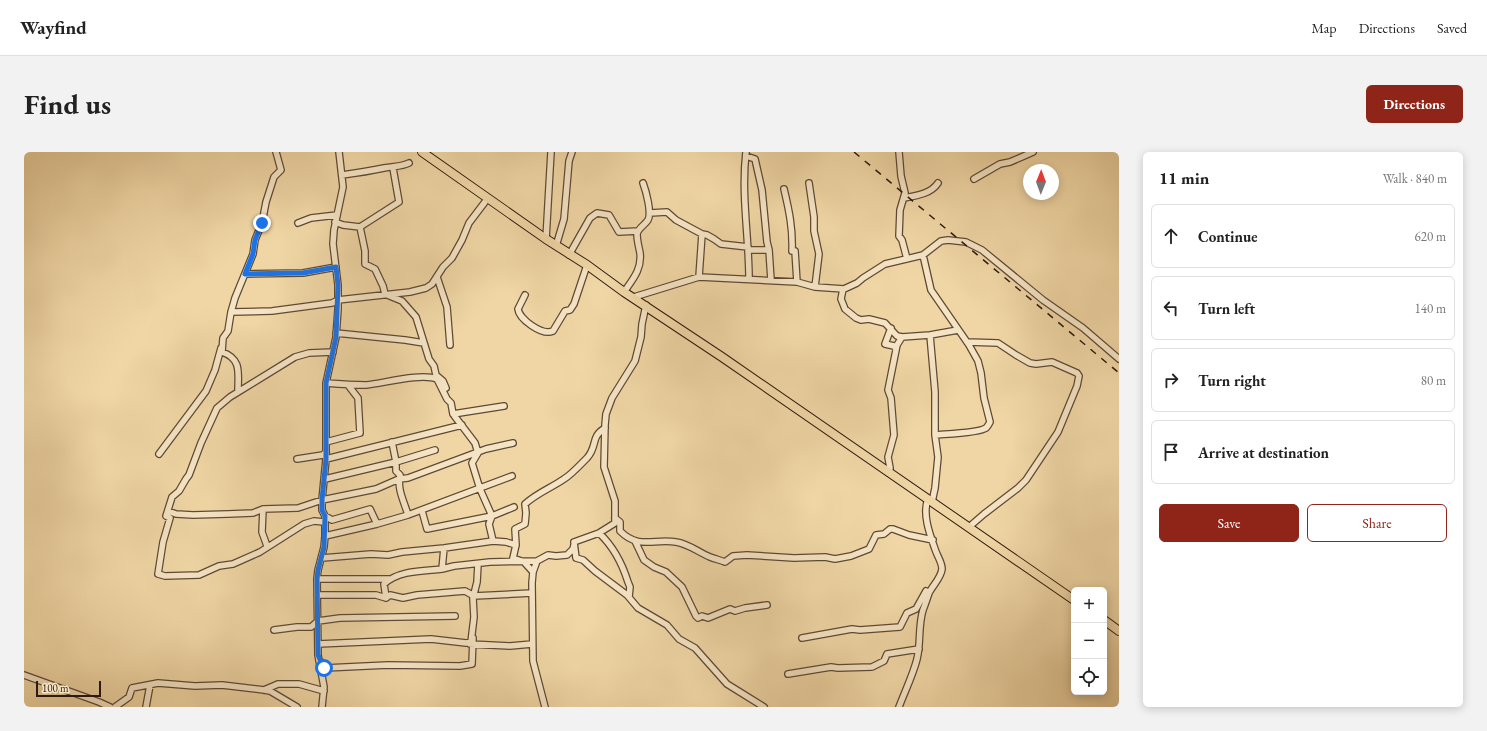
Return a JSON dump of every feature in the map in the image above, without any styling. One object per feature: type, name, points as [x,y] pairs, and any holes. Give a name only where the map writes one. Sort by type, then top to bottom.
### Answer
[{"type":"highway","points":[[422,152],[556,246],[646,305],[1071,598]]},
{"type":"highway","points":[[1107,622],[1119,631]]},
{"type":"street","points":[[158,454],[206,391],[215,370],[223,338],[228,331],[231,312],[253,254],[255,240],[262,223],[266,202],[274,177],[281,170],[276,152]]},
{"type":"street","points":[[322,707],[324,691],[319,659],[316,595],[318,570],[322,558],[325,536],[325,519],[322,510],[322,500],[326,459],[326,383],[336,333],[338,300],[333,244],[335,222],[342,192],[342,175],[339,152]]},
{"type":"street","points":[[546,239],[551,152]]},
{"type":"street","points":[[556,246],[564,219],[569,161],[572,152]]},
{"type":"street","points":[[900,152],[901,176],[905,193],[900,210],[899,236],[902,240],[907,259]]},
{"type":"street","points":[[974,179],[1000,164],[1010,162],[1034,152]]},
{"type":"street","points":[[749,279],[745,215],[746,154],[755,158],[759,173],[769,250],[771,280]]},
{"type":"street","points":[[342,175],[393,168],[410,163]]},
{"type":"street","points":[[335,222],[343,226],[360,227],[399,202],[393,168]]},
{"type":"street","points":[[809,183],[814,217],[814,231],[819,254],[815,286]]},
{"type":"street","points":[[904,198],[924,194],[938,183]]},
{"type":"street","points":[[624,292],[639,269],[640,257],[637,240],[638,231],[649,219],[650,214],[647,192],[643,184]]},
{"type":"street","points":[[784,189],[791,215],[792,251],[795,251],[797,282]]},
{"type":"street","points":[[231,312],[272,311],[332,303],[338,300],[421,290],[432,284],[443,267],[452,258],[469,223],[488,198]]},
{"type":"street","points":[[650,214],[667,212],[676,220],[702,234],[707,235],[721,244],[769,250]]},
{"type":"street","points":[[569,254],[590,218],[597,213],[609,215],[619,232],[638,231]]},
{"type":"street","points":[[298,223],[311,218],[337,215]]},
{"type":"street","points":[[360,227],[365,251],[365,264],[375,269],[385,294]]},
{"type":"street","points":[[699,277],[702,234]]},
{"type":"street","points":[[634,297],[699,277],[797,282],[842,289],[857,283],[885,264],[923,255],[941,241],[948,240],[966,242],[982,250],[1043,300],[1083,328],[1119,359]]},
{"type":"street","points":[[923,255],[931,290],[967,342],[978,361],[984,398],[990,422],[986,428],[981,430],[935,435]]},
{"type":"street","points":[[525,295],[518,308],[520,315],[538,329],[545,332],[553,331],[565,311],[570,310],[574,304],[587,265]]},
{"type":"street","points":[[245,274],[303,273],[336,267]]},
{"type":"street","points":[[437,277],[447,307],[450,345]]},
{"type":"street","points":[[842,289],[842,299],[845,309],[861,320],[876,320],[885,323],[897,336],[930,335],[958,330]]},
{"type":"street","points":[[385,294],[402,301],[416,317],[429,359],[434,366],[436,375],[442,381],[453,414],[475,443],[478,453],[472,463],[480,489],[492,516],[489,524],[493,541]]},
{"type":"street","points":[[574,542],[599,533],[615,523],[615,501],[604,467],[606,414],[612,398],[635,361],[641,337],[646,305]]},
{"type":"street","points":[[891,328],[885,344],[894,346],[896,349]]},
{"type":"street","points":[[336,333],[424,343]]},
{"type":"street","points":[[899,707],[918,658],[922,612],[929,594],[940,576],[942,569],[929,528],[926,510],[936,488],[938,457],[935,435],[936,403],[930,335]]},
{"type":"street","points":[[889,473],[890,468],[888,458],[894,435],[891,398],[888,390],[897,345],[902,337]]},
{"type":"street","points":[[223,338],[222,352],[235,359],[238,370],[238,391]]},
{"type":"street","points":[[967,342],[998,343],[1030,363],[1036,364],[1052,362],[1077,373],[1079,376],[1077,386],[1058,432],[1026,480],[969,527]]},
{"type":"street","points":[[333,352],[309,353],[294,357],[238,391],[217,408],[201,443],[189,475],[179,491],[172,498],[166,516],[170,518],[165,534],[158,574],[165,576],[199,575],[219,566],[233,564],[260,552],[267,546],[289,535],[304,524],[314,521],[325,519],[332,520],[370,509],[377,524]]},
{"type":"street","points":[[326,383],[348,385],[367,384],[436,375]]},
{"type":"street","points":[[393,380],[420,378],[437,379],[447,400],[450,403]]},
{"type":"street","points":[[326,442],[360,433],[358,398],[348,385]]},
{"type":"street","points":[[453,414],[504,406]]},
{"type":"street","points":[[326,459],[462,424]]},
{"type":"street","points":[[533,572],[524,562],[513,558],[516,545],[515,529],[525,524],[525,504],[532,498],[566,478],[592,452],[596,435],[599,431],[605,428]]},
{"type":"street","points":[[468,435],[481,443],[486,449]]},
{"type":"street","points":[[392,442],[396,462],[396,471],[400,475],[400,491],[408,515]]},
{"type":"street","points":[[168,511],[176,514],[193,515],[253,513],[262,510],[298,508],[322,500],[376,489],[399,479],[408,478],[486,449],[513,443]]},
{"type":"street","points":[[325,479],[396,462],[435,450]]},
{"type":"street","points":[[297,459],[324,456],[326,452]]},
{"type":"street","points":[[325,536],[408,515],[512,476]]},
{"type":"street","points":[[422,510],[427,529],[492,516],[514,507]]},
{"type":"street","points":[[262,510],[262,532],[267,546]]},
{"type":"street","points":[[615,518],[620,522],[620,531],[634,541],[644,543],[674,542],[687,545],[725,562],[733,556],[748,555],[794,558],[835,558],[851,556],[869,549],[876,535],[884,534],[890,529],[933,540]]},
{"type":"street","points":[[921,538],[929,528]]},
{"type":"street","points":[[599,533],[609,542],[616,553],[630,587],[629,597]]},
{"type":"street","points":[[322,558],[371,554],[388,555],[493,541],[512,543],[516,545]]},
{"type":"street","points":[[634,541],[644,560],[654,567],[666,572],[682,587],[698,618],[702,616],[708,618],[730,609],[735,611],[767,605]]},
{"type":"street","points":[[317,579],[389,579],[408,572],[442,569],[454,566],[490,562],[537,561],[548,555],[567,555],[573,549],[574,542]]},
{"type":"street","points":[[574,542],[576,558],[583,560],[629,597],[638,608],[667,625],[679,639],[695,648],[727,684],[764,707]]},
{"type":"street","points":[[442,569],[444,548]]},
{"type":"street","points":[[537,561],[533,572],[532,644],[533,660],[545,707]]},
{"type":"street","points":[[319,659],[324,668],[388,665],[460,666],[472,664],[474,596],[477,582],[478,564]]},
{"type":"street","points":[[386,598],[384,584],[389,579]]},
{"type":"street","points":[[802,638],[852,629],[860,630],[900,627],[907,613],[916,609],[927,590],[934,586]]},
{"type":"street","points":[[316,595],[376,595],[386,598],[390,595],[403,598],[417,595],[465,591],[474,596],[532,593]]},
{"type":"street","points":[[274,630],[311,627],[318,621],[340,618],[455,616]]},
{"type":"street","points":[[318,644],[431,639],[466,643],[471,642],[473,620]]},
{"type":"street","points":[[458,644],[510,646],[532,644]]},
{"type":"street","points":[[788,674],[831,667],[872,667],[884,661],[887,654],[919,649]]},
{"type":"street","points":[[24,675],[110,707]]},
{"type":"street","points":[[115,707],[130,697],[132,688],[158,684],[195,686],[222,685],[264,690],[270,691],[297,707]]},
{"type":"street","points":[[264,690],[278,684],[299,684],[324,691]]},
{"type":"street","points":[[146,707],[150,685]]},
{"type":"railway","points":[[854,152],[1119,373]]},
{"type":"route","points":[[262,223],[255,240],[253,254],[245,274],[303,273],[336,267],[338,309],[336,337],[326,383],[326,459],[322,500],[322,510],[325,516],[325,536],[322,558],[318,570],[316,595],[318,655],[324,668]]}]
